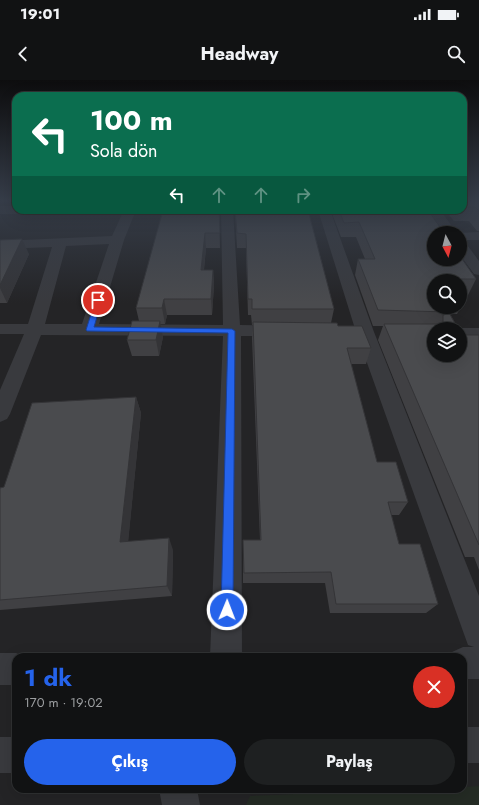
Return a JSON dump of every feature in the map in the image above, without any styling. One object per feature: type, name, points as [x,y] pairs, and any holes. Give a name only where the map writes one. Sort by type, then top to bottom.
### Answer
[{"type":"street","points":[[89,330],[119,235]]},
{"type":"street","points":[[226,653],[232,331],[228,235]]},
{"type":"street","points":[[332,235],[365,332],[479,634]]},
{"type":"street","points":[[467,236],[479,236]]},
{"type":"street","points":[[0,245],[117,240]]},
{"type":"street","points":[[0,414],[35,329],[60,242]]},
{"type":"street","points":[[467,255],[479,271]]},
{"type":"street","points":[[0,329],[302,331]]},
{"type":"street","points":[[467,333],[479,333]]},
{"type":"street","points":[[467,663],[479,663]]},
{"type":"street","points":[[0,669],[12,669]]},
{"type":"street","points":[[467,745],[479,745]]},
{"type":"street","points":[[0,755],[12,755]]},
{"type":"street","points":[[179,793],[182,805]]},
{"type":"shaded area","points":[[0,235],[427,235],[427,266],[467,266],[467,235],[479,235],[479,805],[0,805]]},
{"type":"shaded area","points":[[479,786],[479,805],[246,805],[250,796],[318,793],[467,793],[467,787]]},
{"type":"building","points":[[156,235],[205,235],[201,270],[213,270],[211,299],[164,299],[162,308],[136,308]]},
{"type":"building","points":[[246,235],[315,235],[334,309],[252,309],[252,299],[248,299]]},
{"type":"building","points":[[365,235],[427,235],[427,266],[467,266],[476,279],[467,279],[467,274],[427,274],[427,311],[378,310],[358,259],[375,259]]},
{"type":"building","points":[[22,239],[0,285],[0,240]]},
{"type":"building","points":[[450,314],[454,322],[443,322],[443,315]]},
{"type":"building","points":[[132,321],[160,321],[156,340],[127,340]]},
{"type":"building","points":[[253,322],[337,323],[338,326],[362,326],[371,348],[347,348],[377,462],[396,462],[408,502],[388,502],[399,544],[420,544],[438,604],[336,604],[331,572],[244,573],[243,540],[261,540]]},
{"type":"building","points":[[384,324],[427,324],[427,362],[467,362],[467,335],[479,335],[479,545]]},
{"type":"building","points":[[136,397],[120,542],[169,538],[167,586],[0,600],[0,488],[4,487],[32,403]]},
{"type":"route","points":[[98,300],[89,330],[232,331],[227,610]]}]
